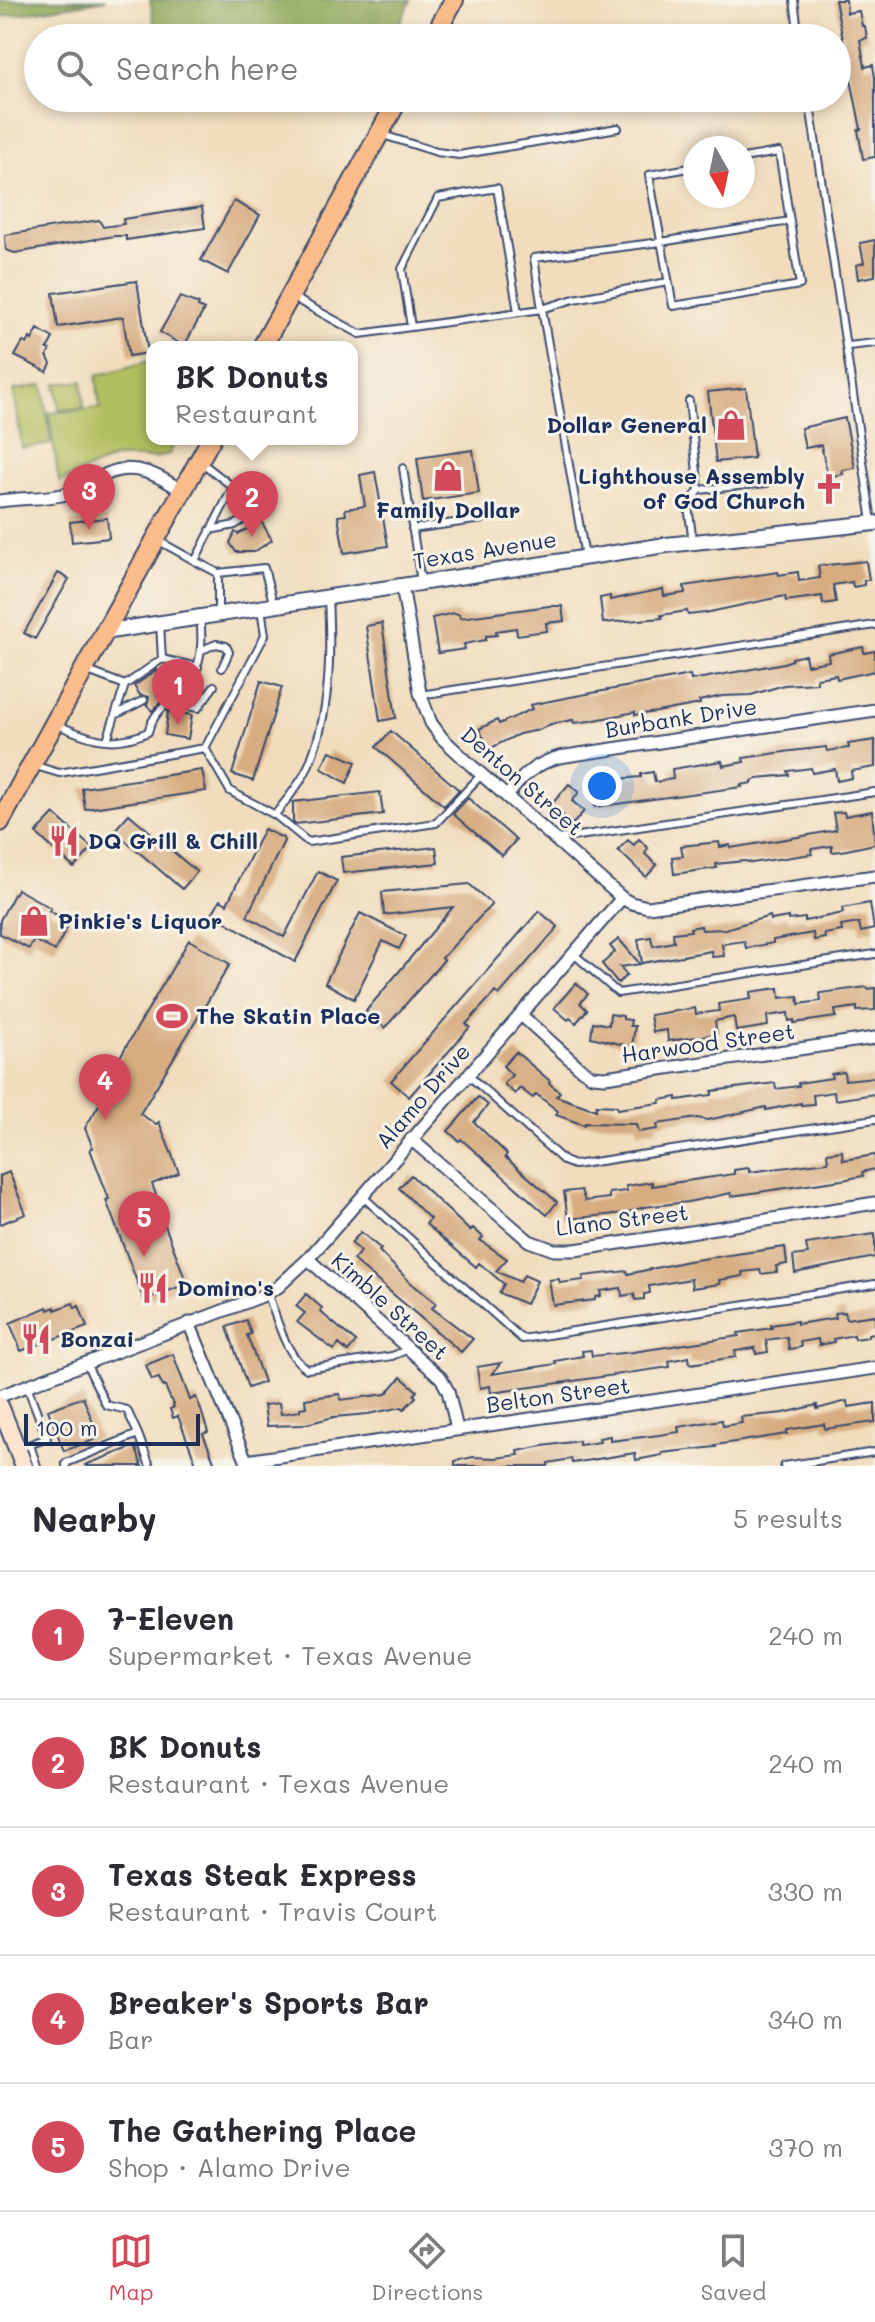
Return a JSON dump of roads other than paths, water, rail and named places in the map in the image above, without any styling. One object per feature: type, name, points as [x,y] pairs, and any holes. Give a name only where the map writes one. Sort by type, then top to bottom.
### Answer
[{"type":"highway","points":[[441,24],[454,0]]},
{"type":"highway","points":[[265,341],[392,112]]},
{"type":"highway","points":[[0,822],[207,445]]},
{"type":"main road","points":[[0,1406],[24,1447],[24,1466]]},
{"type":"street","points":[[0,501],[62,495],[110,472],[130,469],[150,473],[182,491]]},
{"type":"street","name":"Texas Avenue","points":[[104,632],[585,557],[874,523]]},
{"type":"street","name":"Denton Street","points":[[402,585],[420,695],[431,723],[442,738],[622,898]]},
{"type":"street","name":"Burbank Drive","points":[[508,795],[522,775],[540,763],[559,757],[875,710]]},
{"type":"street","points":[[622,898],[648,907],[875,876]]},
{"type":"street","name":"Alamo Drive","points":[[0,1396],[278,1287],[308,1259],[622,898]]},
{"type":"street","name":"Harwood Street","points":[[521,1015],[581,1069],[592,1076],[605,1077],[875,1038]]},
{"type":"street","name":"Llano Street","points":[[411,1139],[529,1241],[554,1250],[575,1250],[875,1203]]},
{"type":"street","name":"Kimble Street","points":[[308,1259],[441,1378],[448,1391],[457,1429]]},
{"type":"street","points":[[189,1323],[247,1464]]},
{"type":"street","name":"Belton Street","points":[[247,1464],[457,1429],[875,1368]]},
{"type":"lane","points":[[794,0],[797,24]]},
{"type":"lane","points":[[811,112],[874,523]]},
{"type":"lane","points":[[380,134],[437,152],[459,155],[618,128]]},
{"type":"lane","points":[[683,169],[649,175],[673,306],[800,285],[779,152],[755,156]]},
{"type":"lane","points":[[411,327],[402,269],[438,198],[497,188],[518,312]]},
{"type":"lane","points":[[585,557],[534,258],[790,221]]},
{"type":"lane","points":[[290,296],[360,334],[542,309],[574,299],[668,282]]},
{"type":"lane","points":[[848,346],[875,343]]},
{"type":"lane","points":[[689,401],[699,490],[688,506],[693,542]]},
{"type":"lane","points":[[198,461],[233,487],[249,494],[257,511],[235,525],[210,530]]},
{"type":"lane","points":[[403,468],[421,582]]},
{"type":"lane","points":[[699,490],[767,483]]},
{"type":"lane","points":[[195,561],[233,487]]},
{"type":"lane","points":[[412,529],[482,519]]},
{"type":"lane","points":[[155,539],[218,573],[264,568],[268,607],[265,635],[205,748]]},
{"type":"lane","points":[[218,573],[218,614]]},
{"type":"lane","points":[[275,815],[306,772],[322,724],[331,654],[328,597]]},
{"type":"lane","points":[[54,724],[86,737],[107,740],[128,741],[148,732],[152,716],[181,691],[198,667],[202,650],[200,617]]},
{"type":"lane","points":[[160,623],[162,659]]},
{"type":"lane","points":[[420,695],[875,625]]},
{"type":"lane","points":[[202,650],[216,644],[226,646],[229,652],[222,668]]},
{"type":"lane","points":[[107,740],[125,685],[162,659],[198,667]]},
{"type":"lane","points":[[167,684],[184,664]]},
{"type":"lane","points":[[84,669],[125,685]]},
{"type":"lane","points":[[181,691],[188,706],[198,708],[214,686]]},
{"type":"lane","points":[[115,715],[144,700]]},
{"type":"lane","points":[[205,748],[230,791],[275,815],[308,842],[436,823],[482,774]]},
{"type":"lane","points":[[32,765],[59,773],[205,748]]},
{"type":"lane","points":[[557,839],[875,792]]},
{"type":"lane","points":[[574,954],[618,993],[875,954]]},
{"type":"lane","points":[[468,1075],[564,1161],[574,1165],[875,1119]]},
{"type":"lane","points":[[362,1196],[522,1339],[875,1284]]},
{"type":"lane","points":[[267,1293],[293,1355],[307,1369],[392,1356],[409,1349]]},
{"type":"lane","points":[[86,1363],[106,1405],[127,1410],[150,1466]]},
{"type":"lane","points":[[27,1386],[47,1438],[24,1447],[37,1466]]},
{"type":"lane","points":[[66,1466],[66,1463],[138,1434]]},
{"type":"lane","points":[[784,1466],[875,1452]]},
{"type":"place","name":"Dollar General","points":[[731,425]]},
{"type":"place","name":"Family Dollar","points":[[448,476]]},
{"type":"place","name":"Lighthouse Assembly of God Church","points":[[829,489]]},
{"type":"place","name":"Texas Steak Express","points":[[89,530]]},
{"type":"place","name":"BK Donuts","points":[[252,537]]},
{"type":"place","name":"7-Eleven","points":[[178,725]]},
{"type":"place","name":"DQ Grill & Chill","points":[[64,841]]},
{"type":"place","name":"Pinkie's Liquor","points":[[34,921]]},
{"type":"place","name":"The Skatin Place","points":[[172,1016]]},
{"type":"place","name":"Breaker's Sports Bar","points":[[105,1120]]},
{"type":"place","name":"The Gathering Place","points":[[144,1257]]},
{"type":"place","name":"Domino's","points":[[153,1288]]},
{"type":"place","name":"Bonzai","points":[[36,1339]]}]
